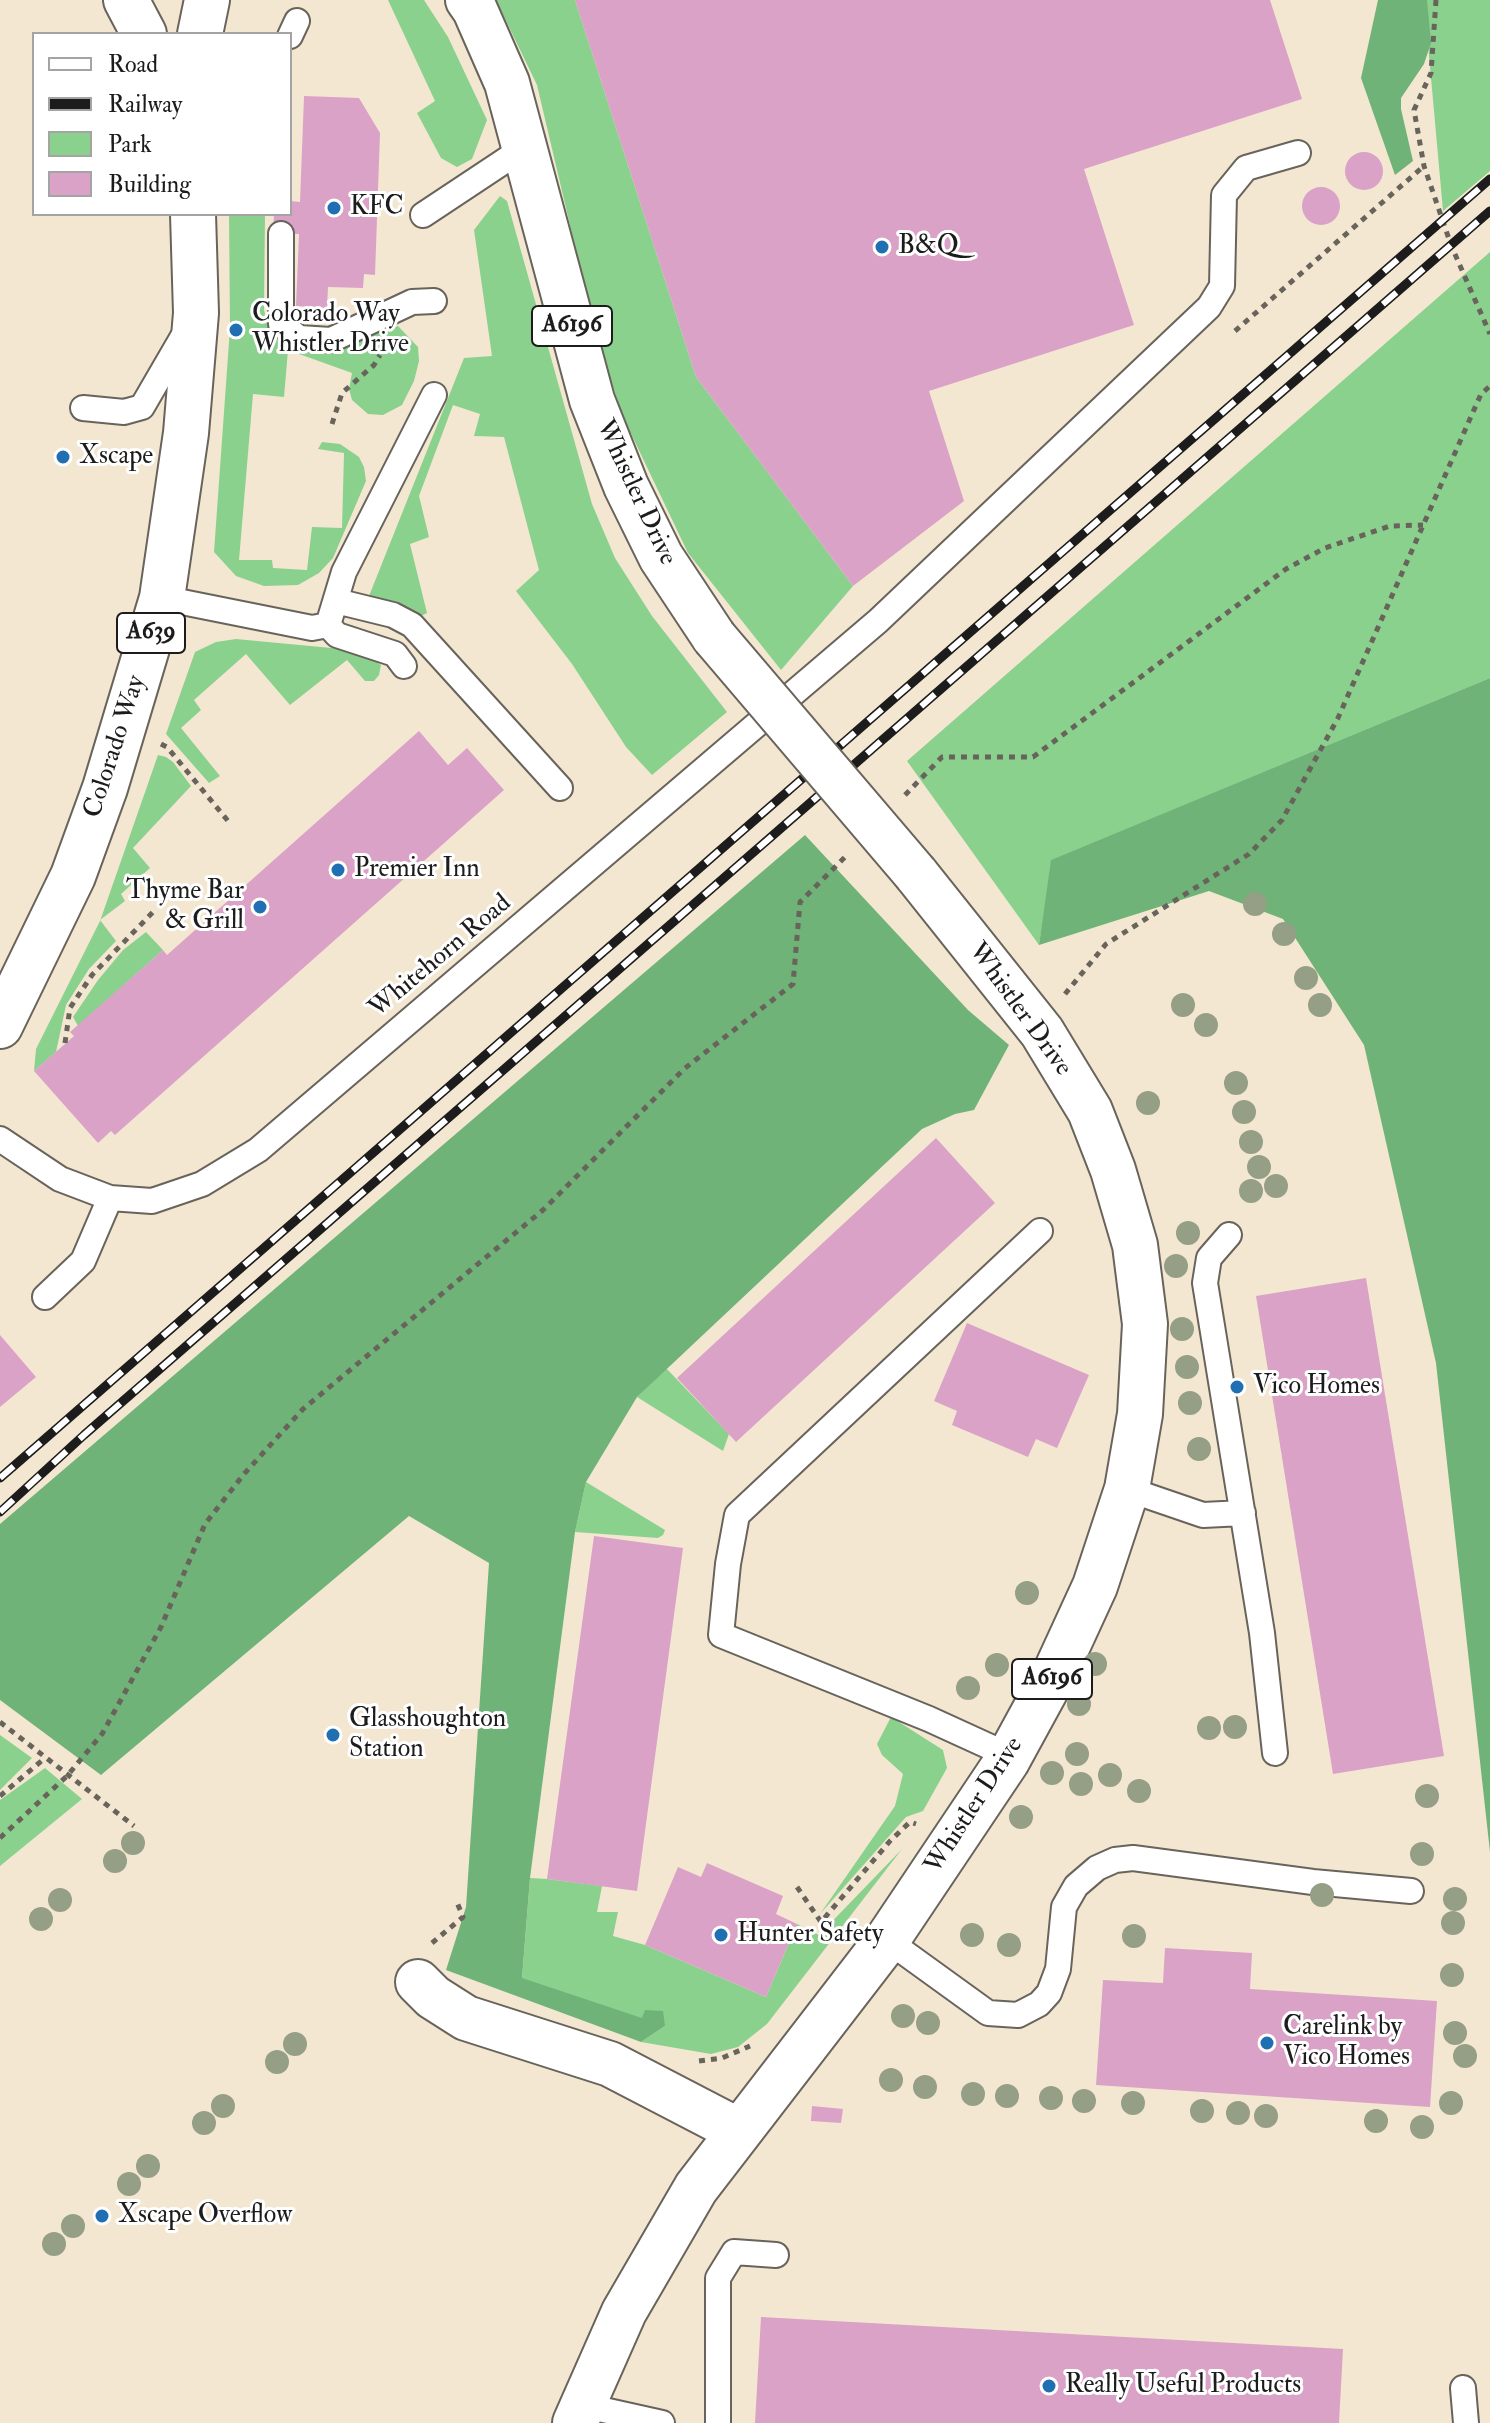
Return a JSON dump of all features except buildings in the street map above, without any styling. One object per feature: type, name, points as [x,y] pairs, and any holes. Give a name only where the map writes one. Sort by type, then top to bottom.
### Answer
[{"type":"main road","points":[[126,0],[143,32]]},
{"type":"main road","points":[[200,32],[207,0]]},
{"type":"main road","name":"Whistler Drive","points":[[468,0],[507,83],[592,400],[626,486],[661,557],[714,637],[916,874],[1042,1032],[1090,1111],[1113,1170],[1135,1245],[1145,1324],[1140,1414],[1127,1489],[1095,1586],[1055,1673],[1010,1756],[887,1940],[737,2130],[696,2188],[647,2270],[578,2414]]},
{"type":"main road","name":"Colorado Way","points":[[0,1026],[73,876],[105,788],[162,598],[186,433],[196,313],[193,216]]},
{"type":"main road","points":[[421,1965],[433,1997],[466,2018],[610,2064],[737,2130]]},
{"type":"lane","points":[[423,215],[524,148]]},
{"type":"lane","name":"Whitehorn Road","points":[[0,1139],[60,1179],[110,1198],[152,1201],[202,1184],[258,1150],[878,621],[1209,307],[1222,286],[1224,195],[1246,168],[1298,153]]},
{"type":"lane","points":[[281,234],[281,324],[299,338],[331,340],[412,302],[434,301]]},
{"type":"lane","points":[[83,408],[124,412],[142,407],[196,313]]},
{"type":"lane","points":[[328,625],[344,572],[434,395]]},
{"type":"lane","points":[[162,598],[312,628],[328,625]]},
{"type":"lane","points":[[336,601],[393,615],[412,625],[560,788]]},
{"type":"lane","points":[[328,625],[337,635],[395,654],[404,666]]},
{"type":"lane","points":[[45,1297],[83,1261],[110,1198]]},
{"type":"lane","points":[[1010,1756],[929,1719],[721,1635],[728,1564],[737,1515],[1040,1231]]},
{"type":"lane","points":[[1229,1235],[1209,1258],[1205,1283],[1262,1633],[1275,1753]]},
{"type":"lane","points":[[1127,1489],[1203,1515],[1243,1513]]},
{"type":"lane","points":[[887,1940],[988,2013],[1018,2015],[1039,2004],[1049,1993],[1058,1969],[1064,1907],[1076,1886],[1086,1874],[1115,1860],[1133,1858],[1313,1882],[1411,1891]]},
{"type":"lane","points":[[718,2423],[718,2278],[734,2252],[776,2255]]},
{"type":"lane","points":[[1463,2388],[1466,2423]]},
{"type":"lane","points":[[578,2414],[662,2423]]},
{"type":"path","points":[[1436,0],[1431,73],[1414,110],[1424,166],[1456,258],[1490,334]]},
{"type":"path","points":[[332,424],[342,393],[374,365],[389,342],[397,309]]},
{"type":"path","points":[[1042,1032],[1068,989],[1106,944],[1249,854],[1282,820],[1338,718],[1481,394],[1490,386]]},
{"type":"path","points":[[899,802],[942,757],[1033,757],[1286,569],[1325,548],[1390,526],[1423,525]]},
{"type":"path","points":[[155,741],[167,747],[228,821]]},
{"type":"path","points":[[0,1838],[67,1776],[102,1734],[161,1627],[205,1524],[263,1452],[303,1409],[543,1210],[684,1069],[793,984],[800,902],[855,847]]},
{"type":"path","points":[[65,1043],[70,1008],[92,975],[154,911]]},
{"type":"path","points":[[0,1722],[134,1826]]},
{"type":"path","points":[[0,1796],[45,1758]]},
{"type":"path","points":[[797,1887],[821,1922],[910,1822],[925,1827]]},
{"type":"path","points":[[421,1965],[463,1917],[456,1900]]},
{"type":"path","points":[[689,2062],[722,2058],[762,2040]]},
{"type":"green space","points":[[388,0],[424,0],[448,37],[487,120],[472,159],[457,167],[441,158],[417,113],[435,101]]},
{"type":"green space","points":[[496,0],[575,0],[696,377],[853,586],[781,670],[688,553],[624,419],[598,344],[537,85]]},
{"type":"green space","points":[[1378,0],[1427,0],[1431,43],[1424,64],[1401,98],[1413,161],[1395,175],[1361,78]]},
{"type":"green space","points":[[1424,0],[1490,0],[1490,171],[1443,211]]},
{"type":"green space","points":[[500,196],[507,201],[592,504],[615,558],[652,616],[727,712],[652,775],[626,747],[572,664],[516,591],[539,570],[504,437],[474,436],[480,414],[453,405],[419,496],[429,537],[410,544],[427,613],[421,616],[369,596],[464,358],[492,356],[474,230]]},
{"type":"green space","points":[[229,216],[265,216],[264,310],[270,334],[286,344],[318,348],[398,326],[418,347],[419,361],[414,381],[402,405],[383,415],[368,414],[352,400],[349,389],[352,373],[288,350],[284,397],[253,394],[239,560],[272,560],[273,568],[307,570],[312,527],[342,528],[344,453],[318,449],[322,442],[340,444],[359,457],[364,467],[366,481],[333,558],[319,573],[298,585],[264,586],[236,576],[214,552],[230,328]]},
{"type":"green space","points":[[1490,252],[1490,678],[1052,860],[1039,945],[907,761]]},
{"type":"green space","points":[[236,639],[342,649],[381,665],[379,675],[374,681],[365,681],[347,660],[290,705],[246,654],[194,700],[201,710],[181,728],[220,776],[209,783],[166,734],[195,652],[216,642]]},
{"type":"green space","points":[[1490,678],[1490,1852],[1436,1363],[1364,1045],[1283,919],[1209,891],[1039,945],[1051,860]]},
{"type":"green space","points":[[158,755],[166,757],[191,786],[133,848],[150,868],[121,894],[125,901],[100,920]]},
{"type":"green space","points":[[805,835],[968,1010],[1009,1045],[974,1110],[955,1114],[922,1129],[637,1397],[586,1482],[575,1532],[530,1878],[522,1978],[642,2018],[645,2010],[663,2011],[665,2026],[641,2042],[446,1970],[466,1907],[489,1563],[409,1516],[101,1775],[0,1700],[0,1524]]},
{"type":"green space","points":[[100,920],[116,941],[89,969],[66,1005],[56,1052],[34,1071],[36,1049]]},
{"type":"green space","points":[[146,932],[163,950],[78,1026],[73,1017],[98,980],[123,950]]},
{"type":"green space","points":[[666,1368],[729,1434],[723,1451],[637,1397]]},
{"type":"green space","points":[[586,1482],[665,1530],[663,1535],[658,1538],[575,1532]]},
{"type":"green space","points":[[891,1717],[943,1750],[947,1768],[923,1811],[906,1817],[820,1914],[895,1806],[903,1774],[882,1755],[877,1744]]},
{"type":"green space","points":[[0,1735],[32,1758],[0,1790]]},
{"type":"green space","points":[[45,1768],[82,1799],[0,1866],[0,1800]]},
{"type":"green space","points":[[902,1849],[767,2024],[738,2047],[711,2054],[641,2042],[665,2026],[522,1979],[530,1878],[547,1879],[602,1886],[597,1912],[618,1912],[613,1936],[645,1945],[766,1997],[797,1924],[819,1935]]},
{"type":"railway","points":[[0,1478],[1490,179]]},
{"type":"railway","points":[[0,1512],[84,1435],[1490,211]]},
{"type":"place","name":"KFC","points":[[334,208]]},
{"type":"place","name":"B&Q","points":[[882,247]]},
{"type":"place","name":"Colorado Way Whistler Drive","points":[[236,330]]},
{"type":"place","name":"Xscape","points":[[63,457]]},
{"type":"place","name":"Premier Inn","points":[[338,870]]},
{"type":"place","name":"Thyme Bar & Grill","points":[[260,907]]},
{"type":"place","name":"Vico Homes","points":[[1237,1387]]},
{"type":"place","name":"Glasshoughton Station","points":[[333,1735]]},
{"type":"place","name":"Hunter Safety","points":[[721,1935]]},
{"type":"place","name":"Carelink by Vico Homes","points":[[1267,2043]]},
{"type":"place","name":"Xscape Overflow","points":[[102,2216]]},
{"type":"place","name":"Really Useful Products","points":[[1049,2386]]}]
